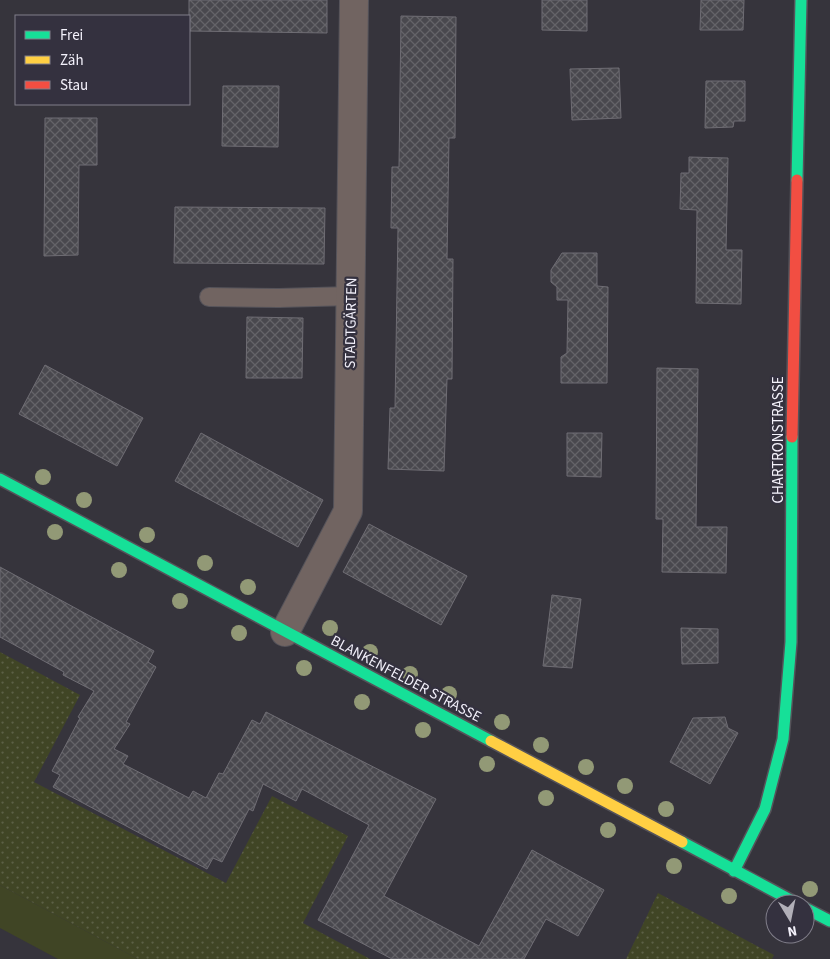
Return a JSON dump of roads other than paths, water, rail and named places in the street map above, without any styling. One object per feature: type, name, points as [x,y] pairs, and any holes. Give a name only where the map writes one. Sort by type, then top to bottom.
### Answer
[{"type":"street","name":"STADTGÄRTEN","points":[[285,632],[348,511],[354,0]]},
{"type":"street","name":"CHARTRONSTRASSE","points":[[734,871],[765,809],[783,739],[785,714],[790,642],[801,0]]},
{"type":"street","name":"BLANKENFELDER STRASSE","points":[[0,479],[779,894]]},
{"type":"street","points":[[815,913],[830,921]]},
{"type":"lane","points":[[209,297],[351,296]]}]
